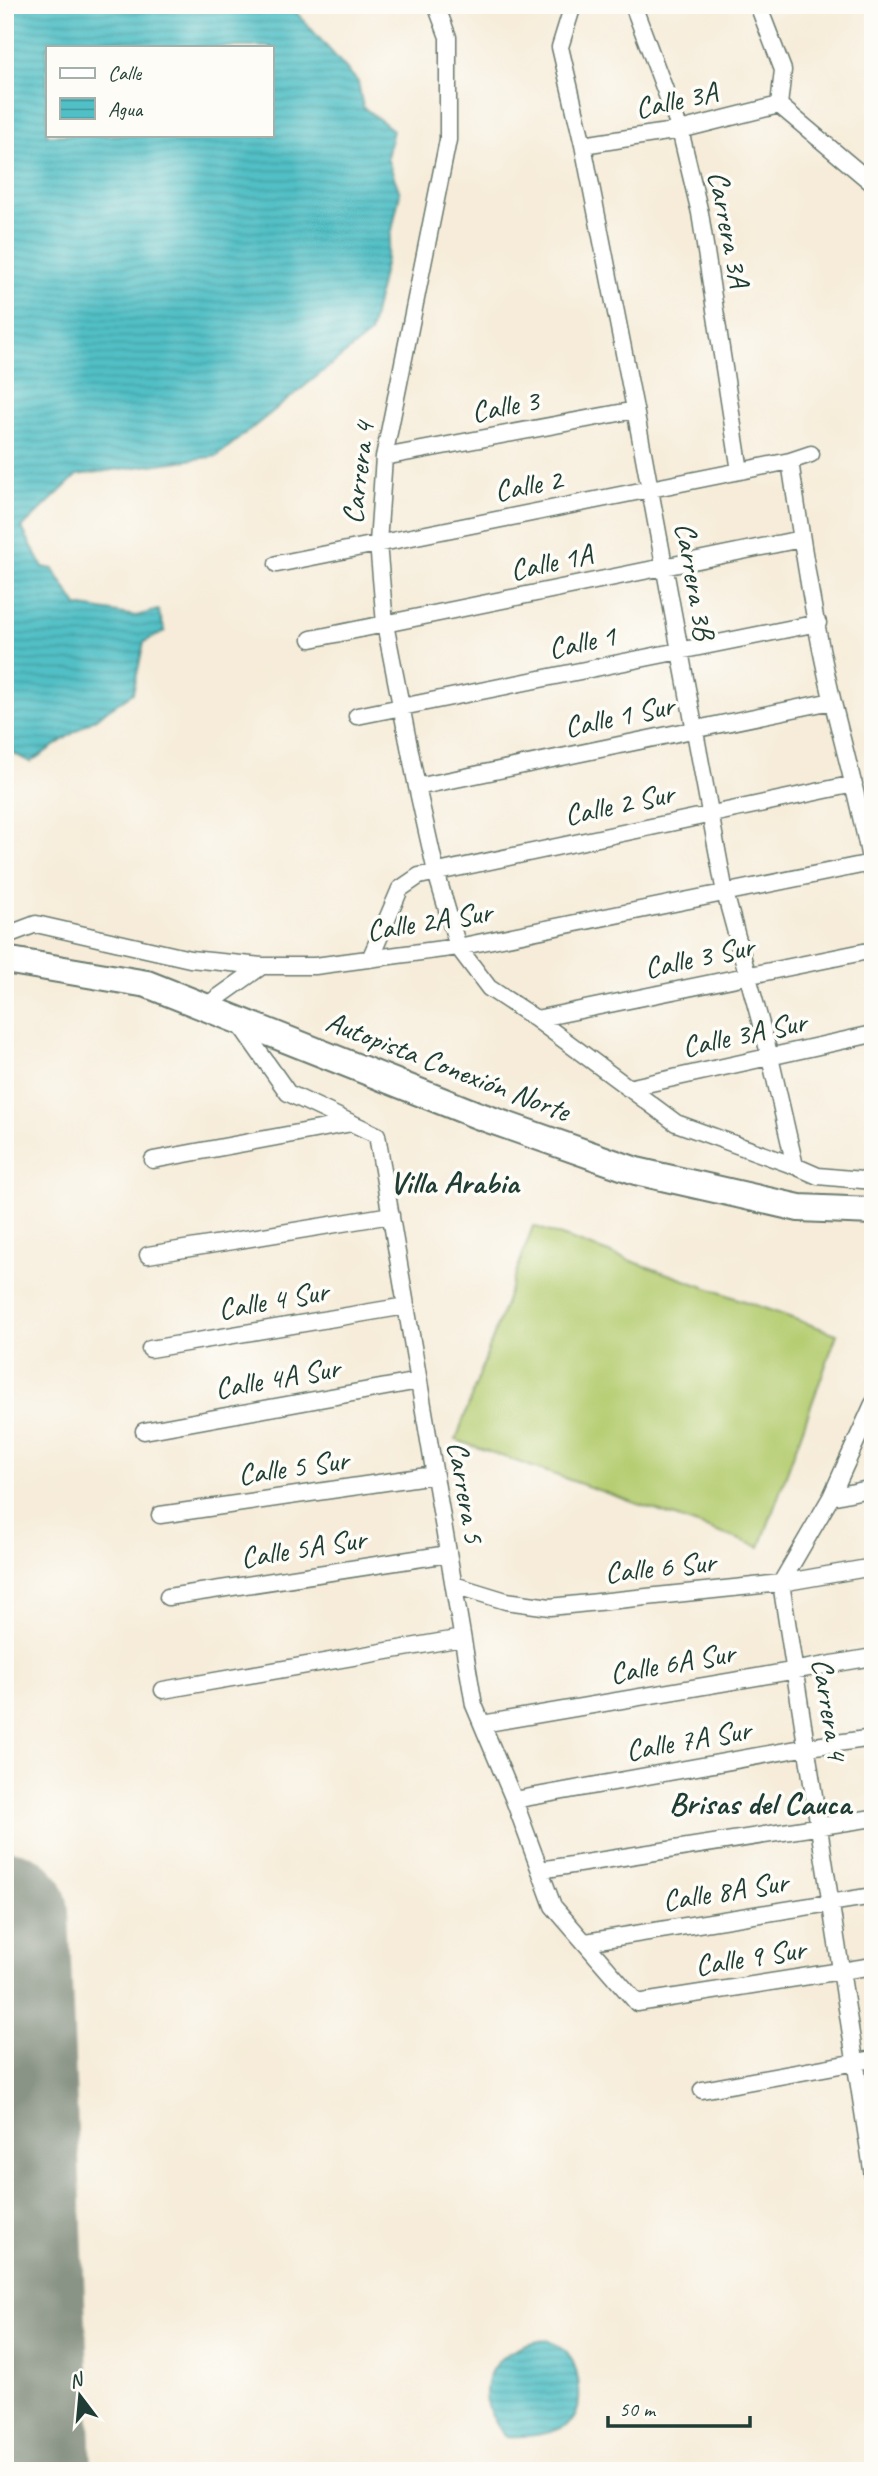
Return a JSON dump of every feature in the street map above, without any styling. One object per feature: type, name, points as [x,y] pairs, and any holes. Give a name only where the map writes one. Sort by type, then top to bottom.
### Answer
[{"type":"highway","name":"Autopista Conexión Norte","points":[[5,960],[147,984],[477,1115],[636,1171],[799,1208],[873,1211]]},
{"type":"street","name":"Carrera 4","points":[[436,5],[448,37],[448,140],[384,457],[378,543],[385,624],[401,707],[436,872],[458,947]]},
{"type":"street","name":"Carrera 3B","points":[[573,5],[560,47],[583,145],[635,410],[725,893],[770,1057],[794,1166]]},
{"type":"street","name":"Carrera 3A","points":[[633,5],[680,130],[700,214],[740,471]]},
{"type":"street","points":[[758,5],[783,70],[779,105],[873,184]]},
{"type":"street","name":"Calle 3A","points":[[583,145],[680,130],[779,105]]},
{"type":"street","name":"Calle 3","points":[[384,457],[635,410]]},
{"type":"street","points":[[811,454],[790,461],[801,539],[832,701],[854,784],[872,869]]},
{"type":"street","name":"Calle 2","points":[[277,564],[790,461]]},
{"type":"street","name":"Calle 1A","points":[[311,639],[801,539]]},
{"type":"street","name":"Calle 1","points":[[357,716],[818,623]]},
{"type":"street","name":"Calle 1 Sur","points":[[417,787],[832,701]]},
{"type":"street","name":"Calle 2 Sur","points":[[370,959],[400,889],[419,876],[854,784]]},
{"type":"street","name":"Calle 2A Sur","points":[[5,945],[7,935],[36,923],[190,959],[262,966],[315,966],[458,947],[725,893],[872,869]]},
{"type":"street","points":[[458,947],[489,988],[536,1019],[676,1123],[818,1176],[873,1181]]},
{"type":"street","name":"Calle 3 Sur","points":[[536,1019],[873,950]]},
{"type":"street","points":[[206,1006],[262,966]]},
{"type":"street","name":"Carrera 5","points":[[236,1020],[288,1093],[377,1135],[474,1705],[554,1906],[637,2003]]},
{"type":"street","name":"Calle 3A Sur","points":[[628,1088],[873,1034]]},
{"type":"street","points":[[153,1160],[352,1123]]},
{"type":"street","points":[[148,1255],[391,1215]]},
{"type":"street","name":"Calle 4 Sur","points":[[150,1349],[406,1306]]},
{"type":"street","name":"Calle 4A Sur","points":[[145,1431],[419,1381]]},
{"type":"street","points":[[781,1583],[831,1497],[873,1404]]},
{"type":"street","name":"Calle 5 Sur","points":[[160,1515],[435,1475]]},
{"type":"street","points":[[831,1497],[873,1488]]},
{"type":"street","name":"Calle 5A Sur","points":[[168,1597],[448,1554]]},
{"type":"street","name":"Calle 6 Sur","points":[[454,1586],[506,1601],[550,1607],[781,1583],[873,1567]]},
{"type":"street","name":"Carrera 4","points":[[781,1583],[873,2176]]},
{"type":"street","points":[[163,1690],[462,1638]]},
{"type":"street","name":"Calle 6A Sur","points":[[482,1724],[873,1657]]},
{"type":"street","name":"Calle 7A Sur","points":[[514,1800],[808,1747],[873,1738]]},
{"type":"street","points":[[540,1870],[873,1818]]},
{"type":"street","name":"Calle 8A Sur","points":[[586,1942],[873,1896]]},
{"type":"street","name":"Calle 9 Sur","points":[[637,2003],[873,1966]]},
{"type":"street","points":[[702,2090],[873,2059]]},
{"type":"green space","points":[[533,1226],[837,1334],[760,1547],[456,1440]]},
{"type":"water","points":[[5,5],[290,5],[358,82],[363,107],[393,130],[387,158],[400,193],[370,334],[217,456],[77,475],[22,528],[43,567],[53,569],[77,606],[136,616],[158,610],[165,631],[144,642],[133,693],[30,762],[5,749]]},
{"type":"water","points":[[547,2340],[565,2350],[573,2362],[579,2392],[577,2412],[567,2425],[553,2432],[504,2436],[487,2402],[490,2373],[504,2356],[514,2350]]},
{"type":"runway","points":[[5,1914],[28,2471]]},
{"type":"district","name":"Villa Arabia","points":[[454,1182]]},
{"type":"district","name":"Brisas del Cauca","points":[[760,1803]]}]
